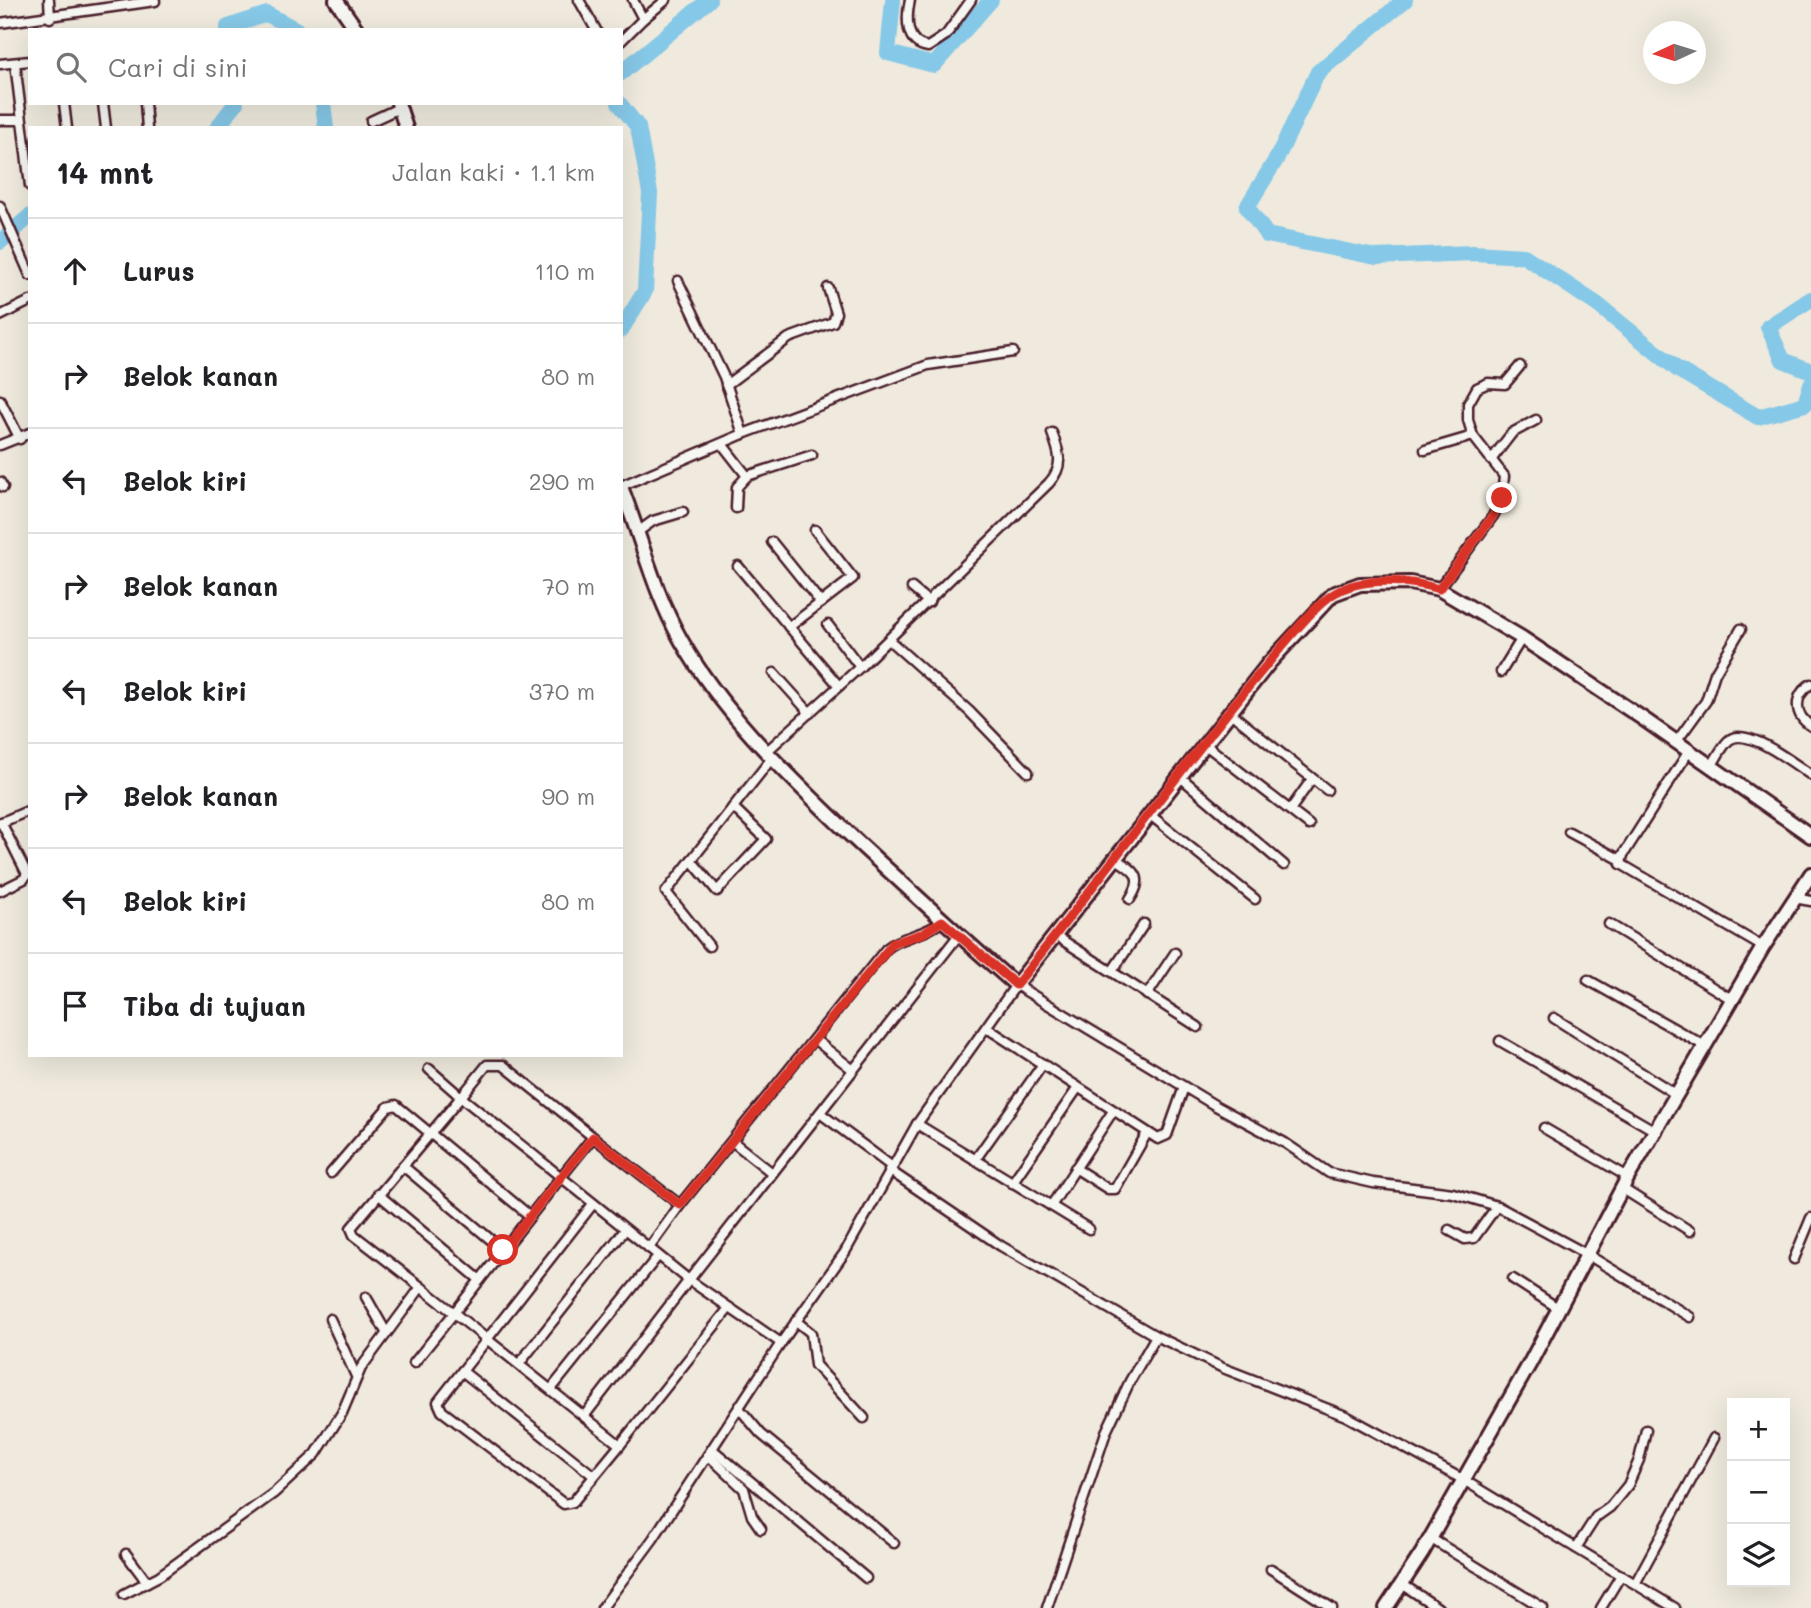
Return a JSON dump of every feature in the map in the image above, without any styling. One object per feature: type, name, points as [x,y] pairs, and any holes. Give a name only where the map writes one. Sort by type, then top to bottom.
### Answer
[{"type":"street","points":[[49,0],[50,18]]},
{"type":"street","points":[[336,0],[356,28]]},
{"type":"street","points":[[579,0],[595,28]]},
{"type":"street","points":[[633,0],[643,19]]},
{"type":"street","points":[[623,39],[666,0]]},
{"type":"street","points":[[910,0],[909,34],[915,43],[928,47],[946,35],[971,0]]},
{"type":"street","points":[[0,23],[155,1]]},
{"type":"street","points":[[0,64],[28,61]]},
{"type":"street","points":[[15,63],[28,173]]},
{"type":"street","points":[[64,105],[67,126]]},
{"type":"street","points":[[103,105],[106,126]]},
{"type":"street","points":[[145,105],[147,126]]},
{"type":"street","points":[[371,121],[399,106],[405,126]]},
{"type":"street","points":[[0,120],[20,120]]},
{"type":"street","points":[[1,211],[28,270]]},
{"type":"street","points":[[678,281],[726,385],[743,434]]},
{"type":"street","points":[[726,385],[789,338],[833,321],[836,313],[828,288]]},
{"type":"street","points":[[0,316],[28,302]]},
{"type":"street","points":[[623,485],[743,434],[928,365],[1013,352]]},
{"type":"street","points":[[1439,589],[1498,508],[1504,476],[1474,436],[1468,420],[1471,397],[1477,388],[1488,383],[1505,384],[1520,366]]},
{"type":"street","points":[[0,400],[20,439]]},
{"type":"street","points":[[1491,460],[1512,433],[1536,420]]},
{"type":"street","points":[[709,946],[666,892],[733,807],[769,755],[929,602],[1059,472],[1060,455],[1052,433]]},
{"type":"street","points":[[0,445],[28,434]]},
{"type":"street","points":[[1425,450],[1474,436]]},
{"type":"street","points":[[722,443],[747,476]]},
{"type":"street","points":[[736,508],[737,487],[747,476],[812,455]]},
{"type":"street","points":[[623,491],[679,637],[704,676],[769,755],[958,936],[1016,985],[1062,1009],[1184,1087],[1275,1137],[1329,1173],[1373,1183],[1453,1193],[1497,1206],[1588,1255],[1690,1317]]},
{"type":"street","points":[[639,531],[653,521],[683,512]]},
{"type":"street","points":[[789,627],[853,578],[815,530]]},
{"type":"street","points":[[772,542],[821,603]]},
{"type":"street","points":[[738,566],[839,686]]},
{"type":"street","points":[[602,1608],[653,1538],[781,1343],[845,1252],[917,1124],[1016,985],[1228,711],[1333,594],[1360,584],[1390,582],[1423,584],[1439,589],[1522,638],[1713,765],[1811,836]]},
{"type":"street","points":[[912,588],[929,602]]},
{"type":"street","points":[[828,625],[860,667]]},
{"type":"street","points":[[1677,741],[1706,701],[1716,673],[1741,629]]},
{"type":"street","points":[[1501,672],[1522,638]]},
{"type":"street","points":[[888,639],[970,711],[1028,772]]},
{"type":"street","points":[[774,673],[810,713]]},
{"type":"street","points":[[1811,684],[1801,694],[1797,708],[1801,719],[1811,726]]},
{"type":"street","points":[[1228,711],[1327,790]]},
{"type":"street","points":[[1713,765],[1728,740],[1739,736],[1763,743],[1811,775]]},
{"type":"street","points":[[1203,743],[1309,825]]},
{"type":"street","points":[[1621,860],[1689,751]]},
{"type":"street","points":[[1178,775],[1284,865]]},
{"type":"street","points":[[1290,810],[1312,779]]},
{"type":"street","points":[[691,860],[717,891],[766,839],[733,807]]},
{"type":"street","points":[[0,891],[24,879],[27,874],[4,840],[1,822],[28,811]]},
{"type":"street","points":[[1149,814],[1255,899]]},
{"type":"street","points":[[1569,832],[1621,860],[1624,868],[1763,947]]},
{"type":"street","points":[[1116,859],[1134,870],[1139,878],[1138,887],[1130,899]]},
{"type":"street","points":[[1386,1608],[1430,1538],[1530,1363],[1625,1183],[1657,1132],[1704,1046],[1763,947],[1811,874]]},
{"type":"street","points":[[1794,898],[1811,901]]},
{"type":"street","points":[[649,1248],[680,1205],[886,949],[929,931],[942,921]]},
{"type":"street","points":[[1113,970],[1144,924]]},
{"type":"street","points":[[1609,924],[1732,1000]]},
{"type":"street","points":[[585,1415],[771,1172],[958,936]]},
{"type":"street","points":[[1056,936],[1113,970],[1198,1027]]},
{"type":"street","points":[[1147,995],[1175,953]]},
{"type":"street","points":[[1588,980],[1704,1046]]},
{"type":"street","points":[[1554,1018],[1677,1095]]},
{"type":"street","points":[[987,1028],[1158,1139],[1165,1138],[1184,1087]]},
{"type":"street","points":[[814,1039],[852,1069]]},
{"type":"street","points":[[1500,1041],[1657,1132]]},
{"type":"street","points":[[620,1445],[552,1388],[352,1232],[353,1224],[483,1069],[498,1063],[680,1205]]},
{"type":"street","points":[[975,1160],[1043,1064]]},
{"type":"street","points":[[429,1069],[658,1256],[781,1343]]},
{"type":"street","points":[[1012,1183],[1077,1088]]},
{"type":"street","points":[[331,1173],[388,1107],[396,1105],[530,1216]]},
{"type":"street","points":[[1051,1206],[1113,1111]]},
{"type":"street","points":[[820,1113],[890,1168],[1001,1245],[1156,1336],[1223,1368],[1346,1416],[1462,1479],[1675,1608]]},
{"type":"street","points":[[917,1124],[1089,1229]]},
{"type":"street","points":[[1544,1128],[1690,1231]]},
{"type":"street","points":[[1075,1168],[1108,1189],[1115,1189],[1147,1133]]},
{"type":"street","points":[[414,1363],[593,1137]]},
{"type":"street","points":[[732,1141],[771,1172]]},
{"type":"street","points":[[404,1166],[503,1250]]},
{"type":"street","points":[[379,1194],[480,1280]]},
{"type":"street","points":[[593,1203],[462,1371],[440,1395],[438,1402],[442,1411],[564,1504],[572,1502],[729,1308]]},
{"type":"street","points":[[1449,1230],[1465,1239],[1474,1238],[1497,1206]]},
{"type":"street","points":[[1794,1259],[1811,1218]]},
{"type":"street","points":[[519,1364],[625,1230]]},
{"type":"street","points":[[552,1388],[658,1256]]},
{"type":"street","points":[[1513,1279],[1558,1308]]},
{"type":"street","points":[[124,1594],[147,1582],[274,1493],[307,1463],[337,1422],[356,1376],[421,1287]]},
{"type":"street","points":[[366,1297],[386,1332]]},
{"type":"street","points":[[330,1319],[356,1376]]},
{"type":"street","points":[[796,1321],[811,1333],[815,1365],[864,1418]]},
{"type":"street","points":[[1047,1608],[1106,1432],[1129,1381],[1156,1336]]},
{"type":"street","points":[[462,1371],[594,1476]]},
{"type":"street","points":[[738,1408],[761,1434],[894,1543]]},
{"type":"street","points":[[1577,1548],[1596,1517],[1610,1507],[1628,1485],[1639,1460],[1646,1430]]},
{"type":"street","points":[[1636,1582],[1714,1437]]},
{"type":"street","points":[[710,1452],[744,1489],[752,1516],[761,1529]]},
{"type":"street","points":[[710,1452],[866,1578]]},
{"type":"street","points":[[1430,1538],[1543,1608]]},
{"type":"street","points":[[125,1554],[147,1582]]},
{"type":"street","points":[[1271,1569],[1332,1608]]},
{"type":"street","points":[[1601,1608],[1621,1575]]},
{"type":"street","points":[[1402,1584],[1438,1608]]},
{"type":"waterway","points":[[623,71],[709,0]]},
{"type":"waterway","points":[[893,0],[888,53],[934,65],[991,0]]},
{"type":"waterway","points":[[1405,0],[1318,72],[1277,158],[1247,207],[1267,235],[1376,257],[1473,253],[1524,256],[1598,305],[1677,369],[1758,417],[1805,404],[1811,384]]},
{"type":"waterway","points":[[228,28],[267,14],[293,28]]},
{"type":"waterway","points":[[219,126],[234,105]]},
{"type":"waterway","points":[[323,105],[326,126]]},
{"type":"waterway","points":[[621,105],[638,127],[650,193],[645,291],[623,327]]},
{"type":"waterway","points":[[0,242],[28,218]]},
{"type":"waterway","points":[[1811,299],[1768,327],[1783,360],[1811,371]]},
{"type":"route","points":[[503,1250],[593,1137],[680,1205],[893,943],[924,933],[942,921],[1016,985],[1203,743],[1269,663],[1327,599],[1340,590],[1360,584],[1410,583],[1439,589],[1493,516],[1502,498]]}]
